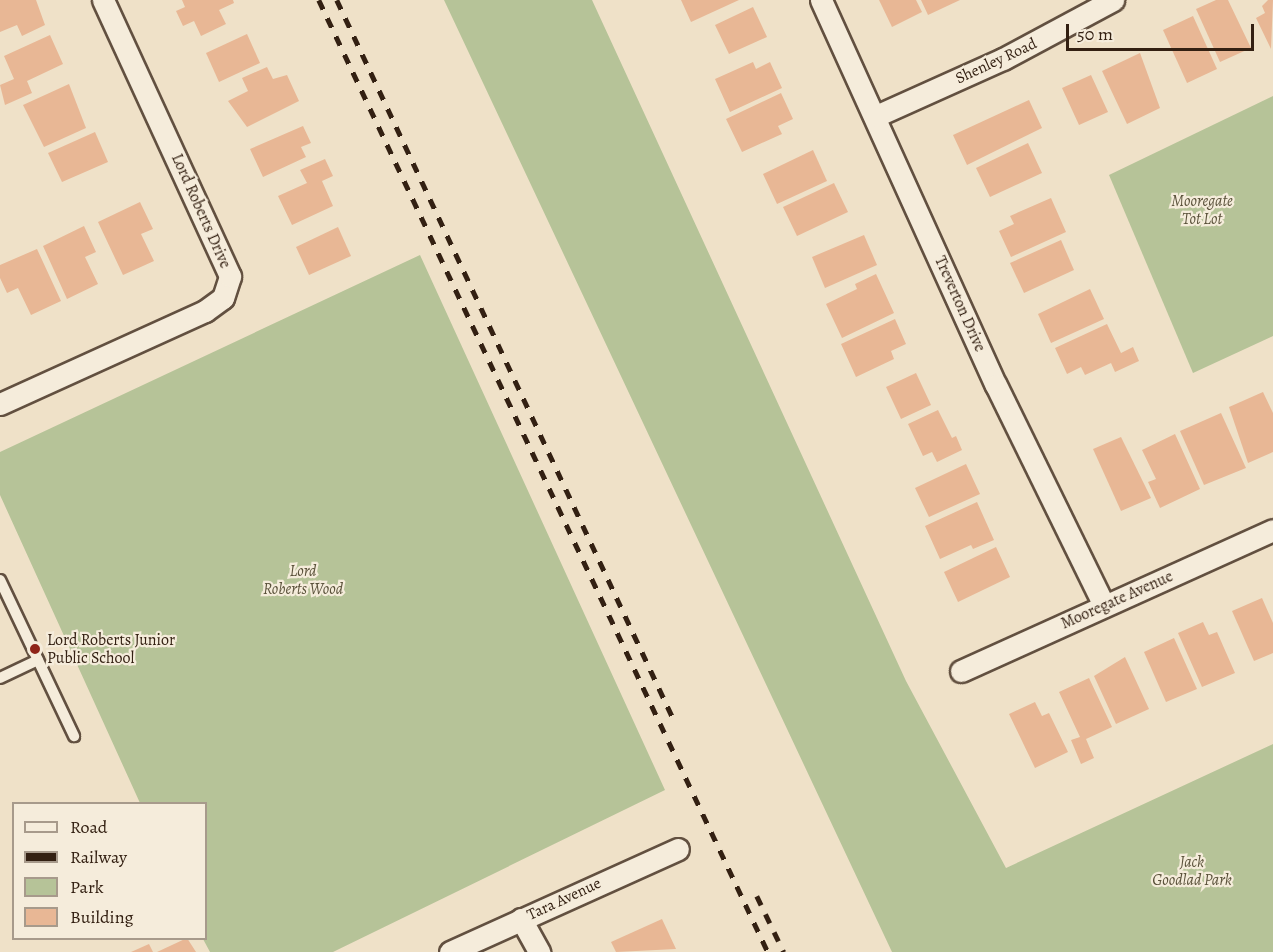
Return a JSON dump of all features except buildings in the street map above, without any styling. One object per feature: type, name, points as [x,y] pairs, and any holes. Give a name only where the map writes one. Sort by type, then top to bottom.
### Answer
[{"type":"street","name":"Lord Roberts Drive","points":[[0,404],[205,311],[224,298],[230,276],[103,0]]},
{"type":"street","name":"Treverton Drive","points":[[821,0],[876,116],[996,385],[1104,605]]},
{"type":"street","name":"Shenley Road","points":[[876,116],[1003,59],[1113,0]]},
{"type":"street","name":"Mooregate Avenue","points":[[961,671],[1273,530]]},
{"type":"street","name":"Tara Avenue","points":[[450,952],[678,849]]},
{"type":"street","points":[[521,919],[539,952]]},
{"type":"lane","points":[[0,580],[74,736]]},
{"type":"lane","points":[[0,678],[38,660]]},
{"type":"green space","name":"Jack Goodlad Park","points":[[444,0],[592,0],[906,681],[1006,868],[1273,744],[1273,952],[892,952]]},
{"type":"green space","name":"Mooregate Tot Lot","points":[[1273,96],[1273,336],[1193,373],[1109,175]]},
{"type":"green space","name":"Lord Roberts Wood","points":[[420,255],[665,790],[333,952],[210,952],[204,940],[207,940],[207,802],[140,802],[0,495],[0,452]]},
{"type":"railway","points":[[319,0],[768,952]]},
{"type":"railway","points":[[337,0],[673,718]]},
{"type":"railway","points":[[757,896],[784,952]]},
{"type":"place","name":"Lord Roberts Junior Public School","points":[[35,649]]}]
